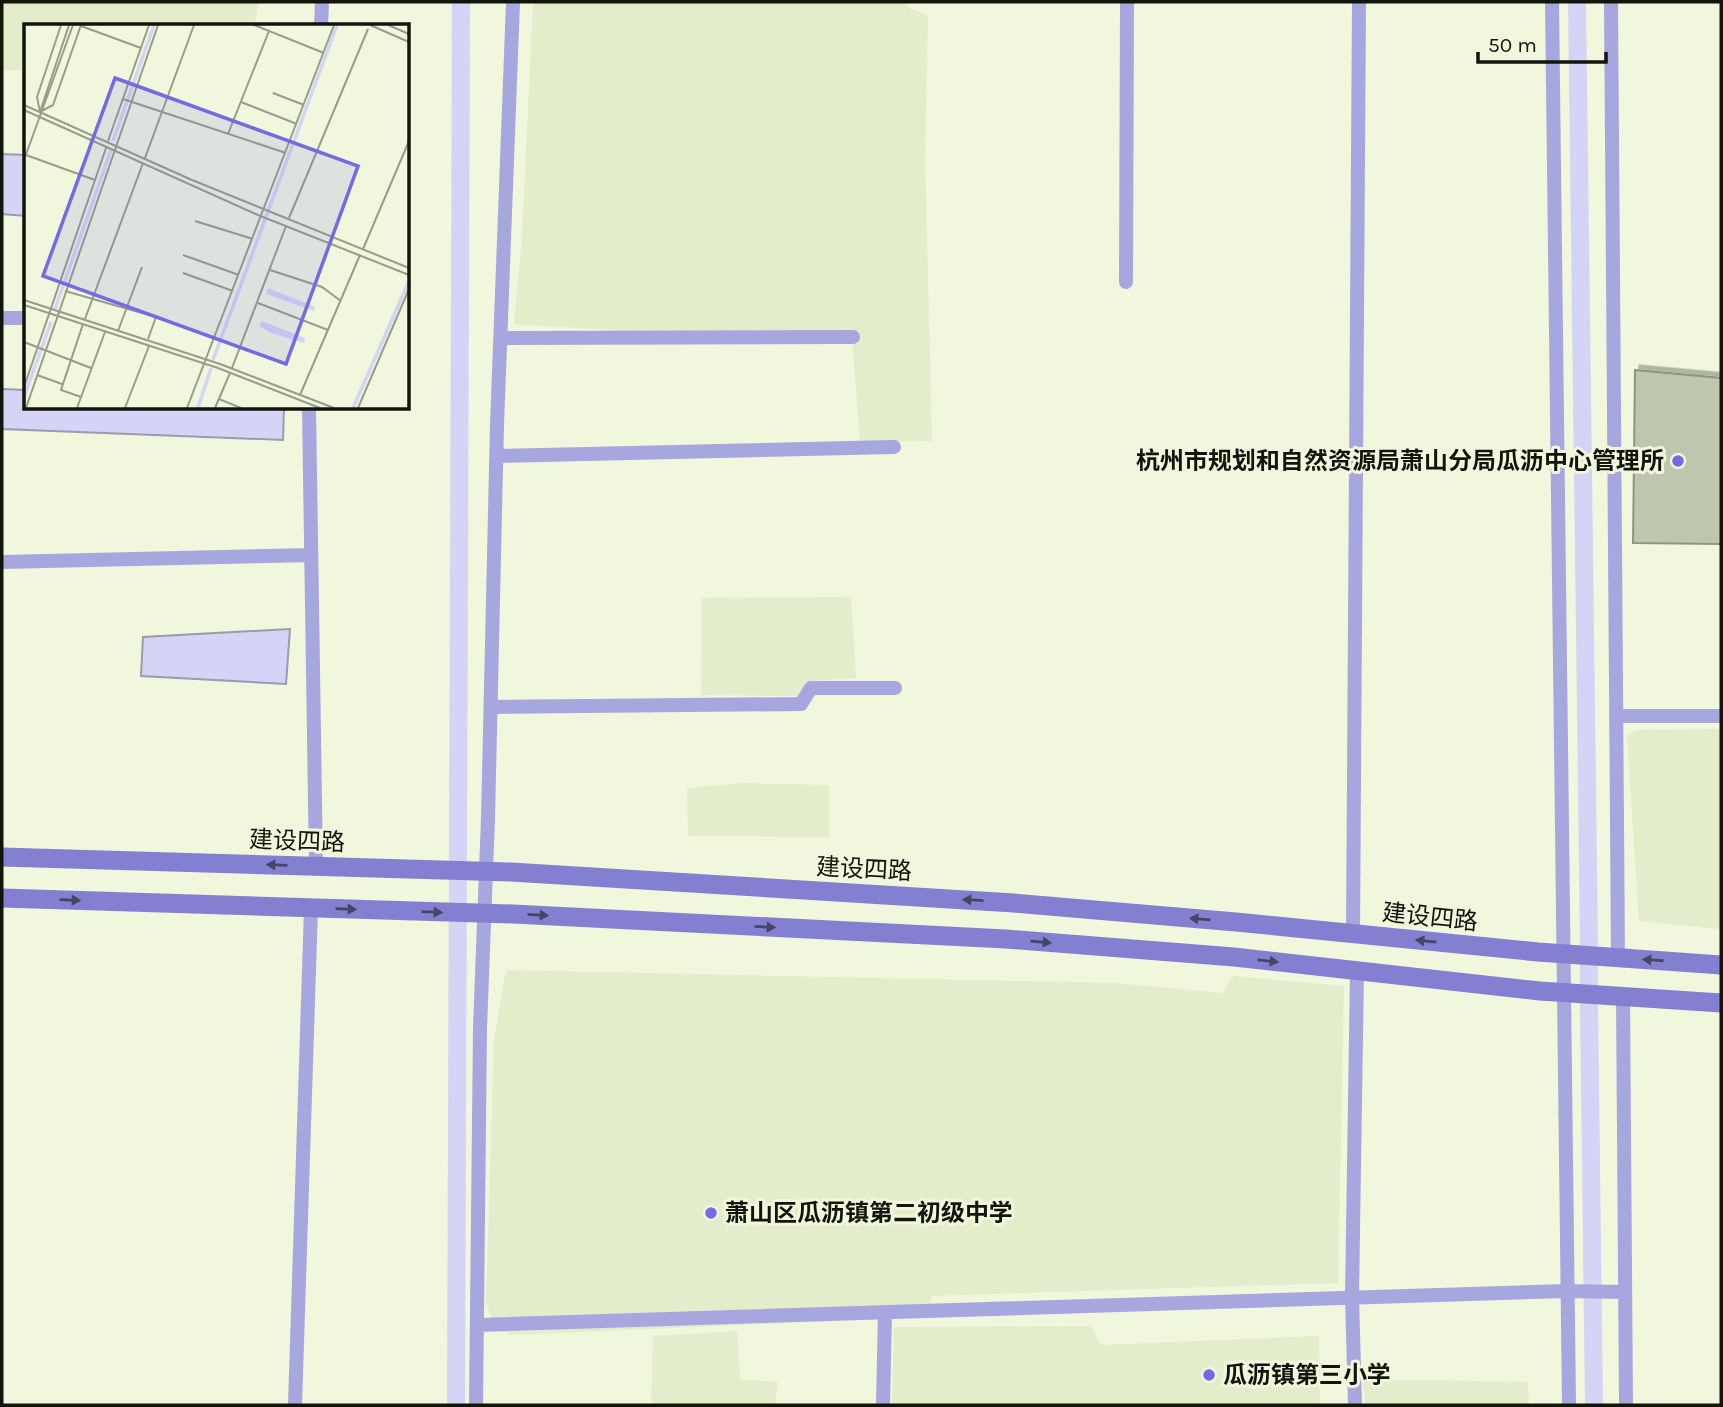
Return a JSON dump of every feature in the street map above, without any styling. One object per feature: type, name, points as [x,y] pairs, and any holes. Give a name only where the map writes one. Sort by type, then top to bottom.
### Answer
[{"type":"main road","name":"建设四路","points":[[2,857],[469,871],[1014,903],[1562,954],[1721,965]]},
{"type":"main road","points":[[2,898],[470,913],[1006,939],[1234,957],[1564,993],[1721,1003]]},
{"type":"street","points":[[321,24],[322,2]]},
{"type":"street","points":[[476,1405],[480,1028],[513,2]]},
{"type":"street","points":[[1126,282],[1127,2]]},
{"type":"street","points":[[1353,934],[1359,2]]},
{"type":"street","points":[[1552,2],[1569,1405]]},
{"type":"street","points":[[1611,2],[1618,958]]},
{"type":"street","points":[[2,318],[24,318]]},
{"type":"street","points":[[501,338],[853,337]]},
{"type":"street","points":[[309,410],[316,867]]},
{"type":"street","points":[[497,456],[894,447]]},
{"type":"street","points":[[2,562],[311,555]]},
{"type":"street","points":[[491,707],[802,704],[811,688],[895,688]]},
{"type":"street","points":[[1616,716],[1721,716]]},
{"type":"street","points":[[295,1405],[311,908]]},
{"type":"street","points":[[1355,1405],[1352,1297],[1357,971]]},
{"type":"street","points":[[1623,996],[1626,1405]]},
{"type":"street","points":[[477,1325],[1352,1297],[1624,1292]]},
{"type":"street","points":[[883,1405],[885,1312]]},
{"type":"shaded area","points":[[2,2],[259,2],[254,24],[24,24],[24,70],[2,70]]},
{"type":"shaded area","points":[[533,2],[908,2],[908,7],[928,16],[925,157],[932,441],[860,442],[852,337],[718,337],[514,324],[522,237]]},
{"type":"shaded area","points":[[851,597],[856,678],[810,681],[798,696],[701,695],[702,598]]},
{"type":"shaded area","points":[[1721,729],[1721,929],[1639,921],[1627,735],[1638,730]]},
{"type":"shaded area","points":[[744,783],[829,785],[829,837],[688,836],[687,788]]},
{"type":"shaded area","name":"萧山区瓜沥镇第二初级中学","points":[[506,970],[1116,983],[1222,993],[1233,976],[1344,986],[1338,1283],[931,1296],[930,1317],[510,1335],[495,1324],[486,1304],[494,1039]]},
{"type":"shaded area","points":[[1091,1326],[1100,1345],[1319,1336],[1320,1405],[892,1405],[894,1327]]},
{"type":"shaded area","points":[[737,1331],[740,1379],[778,1382],[775,1405],[651,1405],[653,1336]]},
{"type":"shaded area","points":[[1362,1379],[1528,1382],[1529,1405],[1366,1405]]},
{"type":"water","points":[[2,154],[24,155],[24,216],[2,214]]},
{"type":"water","points":[[2,389],[24,390],[24,410],[284,410],[283,440],[2,429]]},
{"type":"water","points":[[290,629],[286,684],[141,676],[143,637]]},
{"type":"building","name":"杭州市规划和自然资源局萧山分局瓜沥中心管理所","points":[[1635,370],[1721,378],[1721,544],[1633,543]]},
{"type":"waterway","points":[[456,1405],[461,2]]},
{"type":"waterway","points":[[1577,2],[1589,946]]},
{"type":"waterway","points":[[1589,966],[1589,984]]},
{"type":"waterway","points":[[1589,1005],[1594,1405]]},
{"type":"place","name":"杭州市规划和自然资源局萧山分局瓜沥中心管理所","points":[[1678,461]]},
{"type":"place","name":"萧山区瓜沥镇第二初级中学","points":[[711,1213]]},
{"type":"place","name":"瓜沥镇第三小学","points":[[1209,1375]]}]
